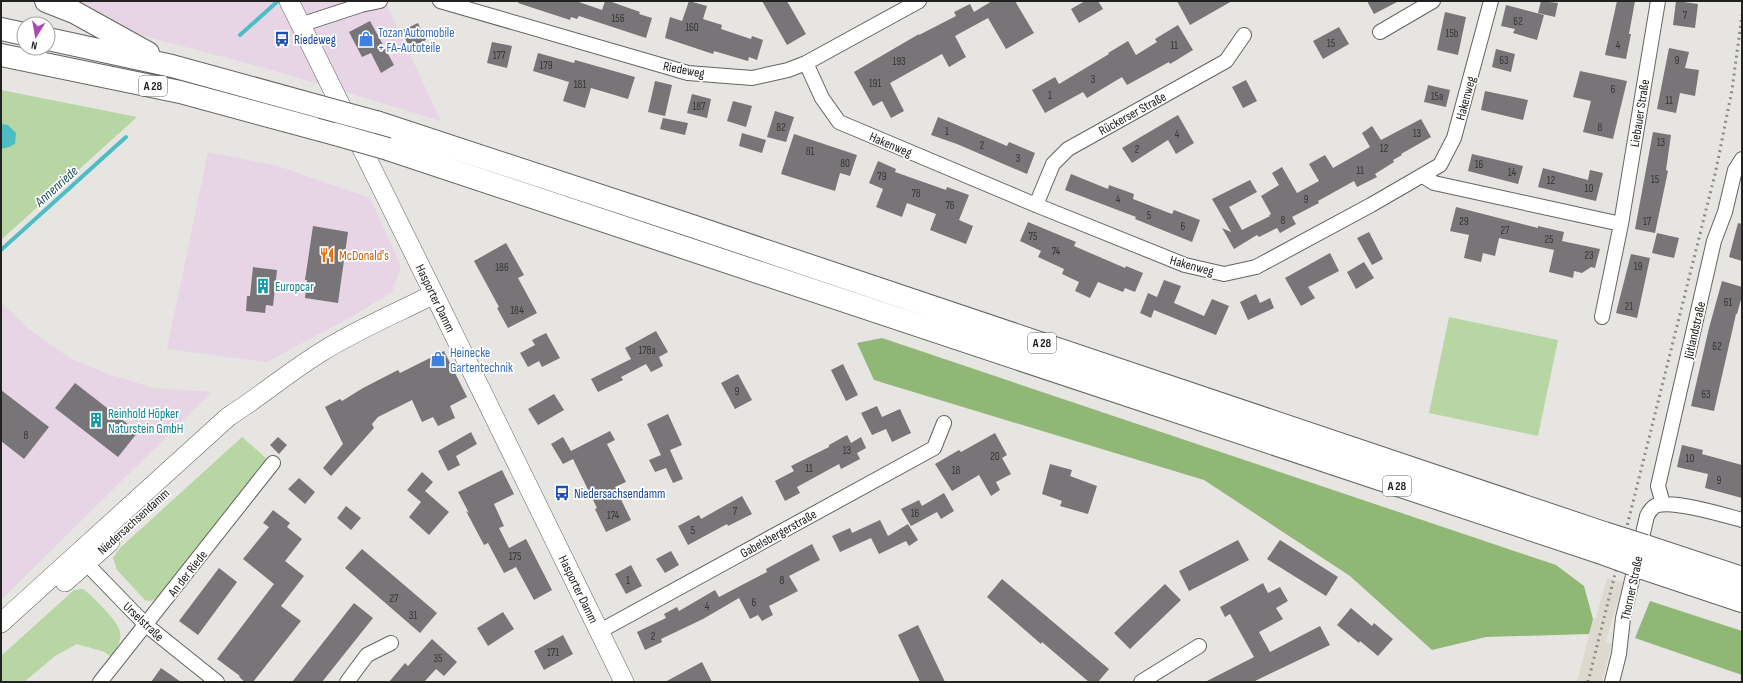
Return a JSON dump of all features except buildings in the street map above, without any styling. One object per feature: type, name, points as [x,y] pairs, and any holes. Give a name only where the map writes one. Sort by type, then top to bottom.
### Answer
[{"type":"highway","points":[[46,1],[74,12],[172,66]]},
{"type":"highway","points":[[1,29],[16,32]]},
{"type":"highway","name":"A 28","points":[[56,41],[172,66],[376,122],[686,224],[1643,557],[1742,601]]},
{"type":"highway","name":"A 28","points":[[1,55],[180,92],[388,149],[1602,543]]},
{"type":"highway","points":[[1,60],[25,59]]},
{"type":"highway","name":"A 28","points":[[1643,557],[1742,578]]},
{"type":"main road","name":"Hasporter Damm","points":[[288,1],[434,294],[624,682]]},
{"type":"main road","name":"Niedersachsendamm","points":[[1,635],[21,621],[81,559],[228,417],[256,399],[282,378],[324,350],[434,294]]},
{"type":"main road","name":"Niedersachsendamm","points":[[1,623],[81,559]]},
{"type":"street","points":[[300,25],[323,16],[380,1]]},
{"type":"street","name":"Riedeweg","points":[[440,1],[688,73],[752,78],[788,70],[806,63],[920,1]]},
{"type":"street","points":[[1380,32],[1433,1]]},
{"type":"street","name":"Hakenweg","points":[[806,63],[822,98],[839,122],[1185,266],[1224,274],[1256,267],[1423,176],[1440,165],[1454,138],[1491,1]]},
{"type":"street","name":"Liebauer Straße","points":[[1602,317],[1621,224],[1658,1]]},
{"type":"street","name":"Rückerser Straße","points":[[1036,205],[1053,164],[1068,149],[1226,60],[1244,35]]},
{"type":"street","name":"Jütlandstraße","points":[[1663,504],[1658,486],[1714,241],[1724,212],[1735,170],[1742,159]]},
{"type":"street","points":[[1423,176],[1434,183],[1621,224]]},
{"type":"street","name":"Gabelsbergerstraße","points":[[600,631],[934,448],[944,423]]},
{"type":"street","name":"An der Riede","points":[[100,682],[273,463]]},
{"type":"street","points":[[1663,504],[1678,505],[1742,520]]},
{"type":"street","name":"Thorner Straße","points":[[1612,682],[1619,654],[1623,618],[1647,516],[1654,507],[1663,504]]},
{"type":"street","name":"Urselstraße","points":[[81,559],[146,625],[217,682]]},
{"type":"street","points":[[347,682],[367,655],[391,643]]},
{"type":"street","points":[[1141,682],[1199,646]]},
{"type":"shaded area","points":[[75,1],[385,1],[441,121],[268,69],[133,33]]},
{"type":"shaded area","points":[[208,152],[278,166],[370,198],[401,266],[392,292],[355,315],[267,362],[167,349]]},
{"type":"shaded area","points":[[1,302],[30,330],[70,358],[105,373],[154,388],[212,392],[1,600]]},
{"type":"shaded area","points":[[1607,578],[1623,582],[1606,642],[1612,644],[1602,682],[1577,682],[1593,619],[1596,618]]},
{"type":"green space","points":[[1,90],[137,117],[1,240]]},
{"type":"green space","points":[[1449,317],[1558,340],[1538,436],[1429,413]]},
{"type":"green space","points":[[882,338],[1556,565],[1584,586],[1593,619],[1589,634],[1486,637],[1432,650],[1350,576],[1204,480],[874,380],[857,343]]},
{"type":"green space","points":[[242,437],[267,459],[166,589],[154,600],[145,600],[117,570],[113,558],[120,548]]},
{"type":"green space","points":[[83,589],[103,608],[119,628],[119,643],[111,657],[105,652],[77,644],[55,656],[24,682],[1,682],[1,656],[74,590]]},
{"type":"green space","points":[[1650,601],[1742,631],[1742,675],[1635,638]]},
{"type":"water","points":[[1,124],[8,125],[16,133],[15,144],[1,149]]},
{"type":"waterway","name":"Annenriede","points":[[240,35],[278,1]]},
{"type":"waterway","name":"Annenriede","points":[[1,250],[126,137]]},
{"type":"railway","points":[[1588,682],[1716,170],[1732,90],[1742,15]]},
{"type":"place","name":"Riedeweg","points":[[282,39]]},
{"type":"place","name":"Tozan Automobile + FA-Autoteile","points":[[366,39]]},
{"type":"place","name":"McDonald's","points":[[327,255]]},
{"type":"place","name":"Europcar","points":[[263,286]]},
{"type":"place","name":"Heinecke Gartentechnik","points":[[438,359]]},
{"type":"place","name":"Reinhold Höpker Naturstein GmbH","points":[[96,420]]},
{"type":"place","name":"Niedersachsendamm","points":[[562,493]]}]
